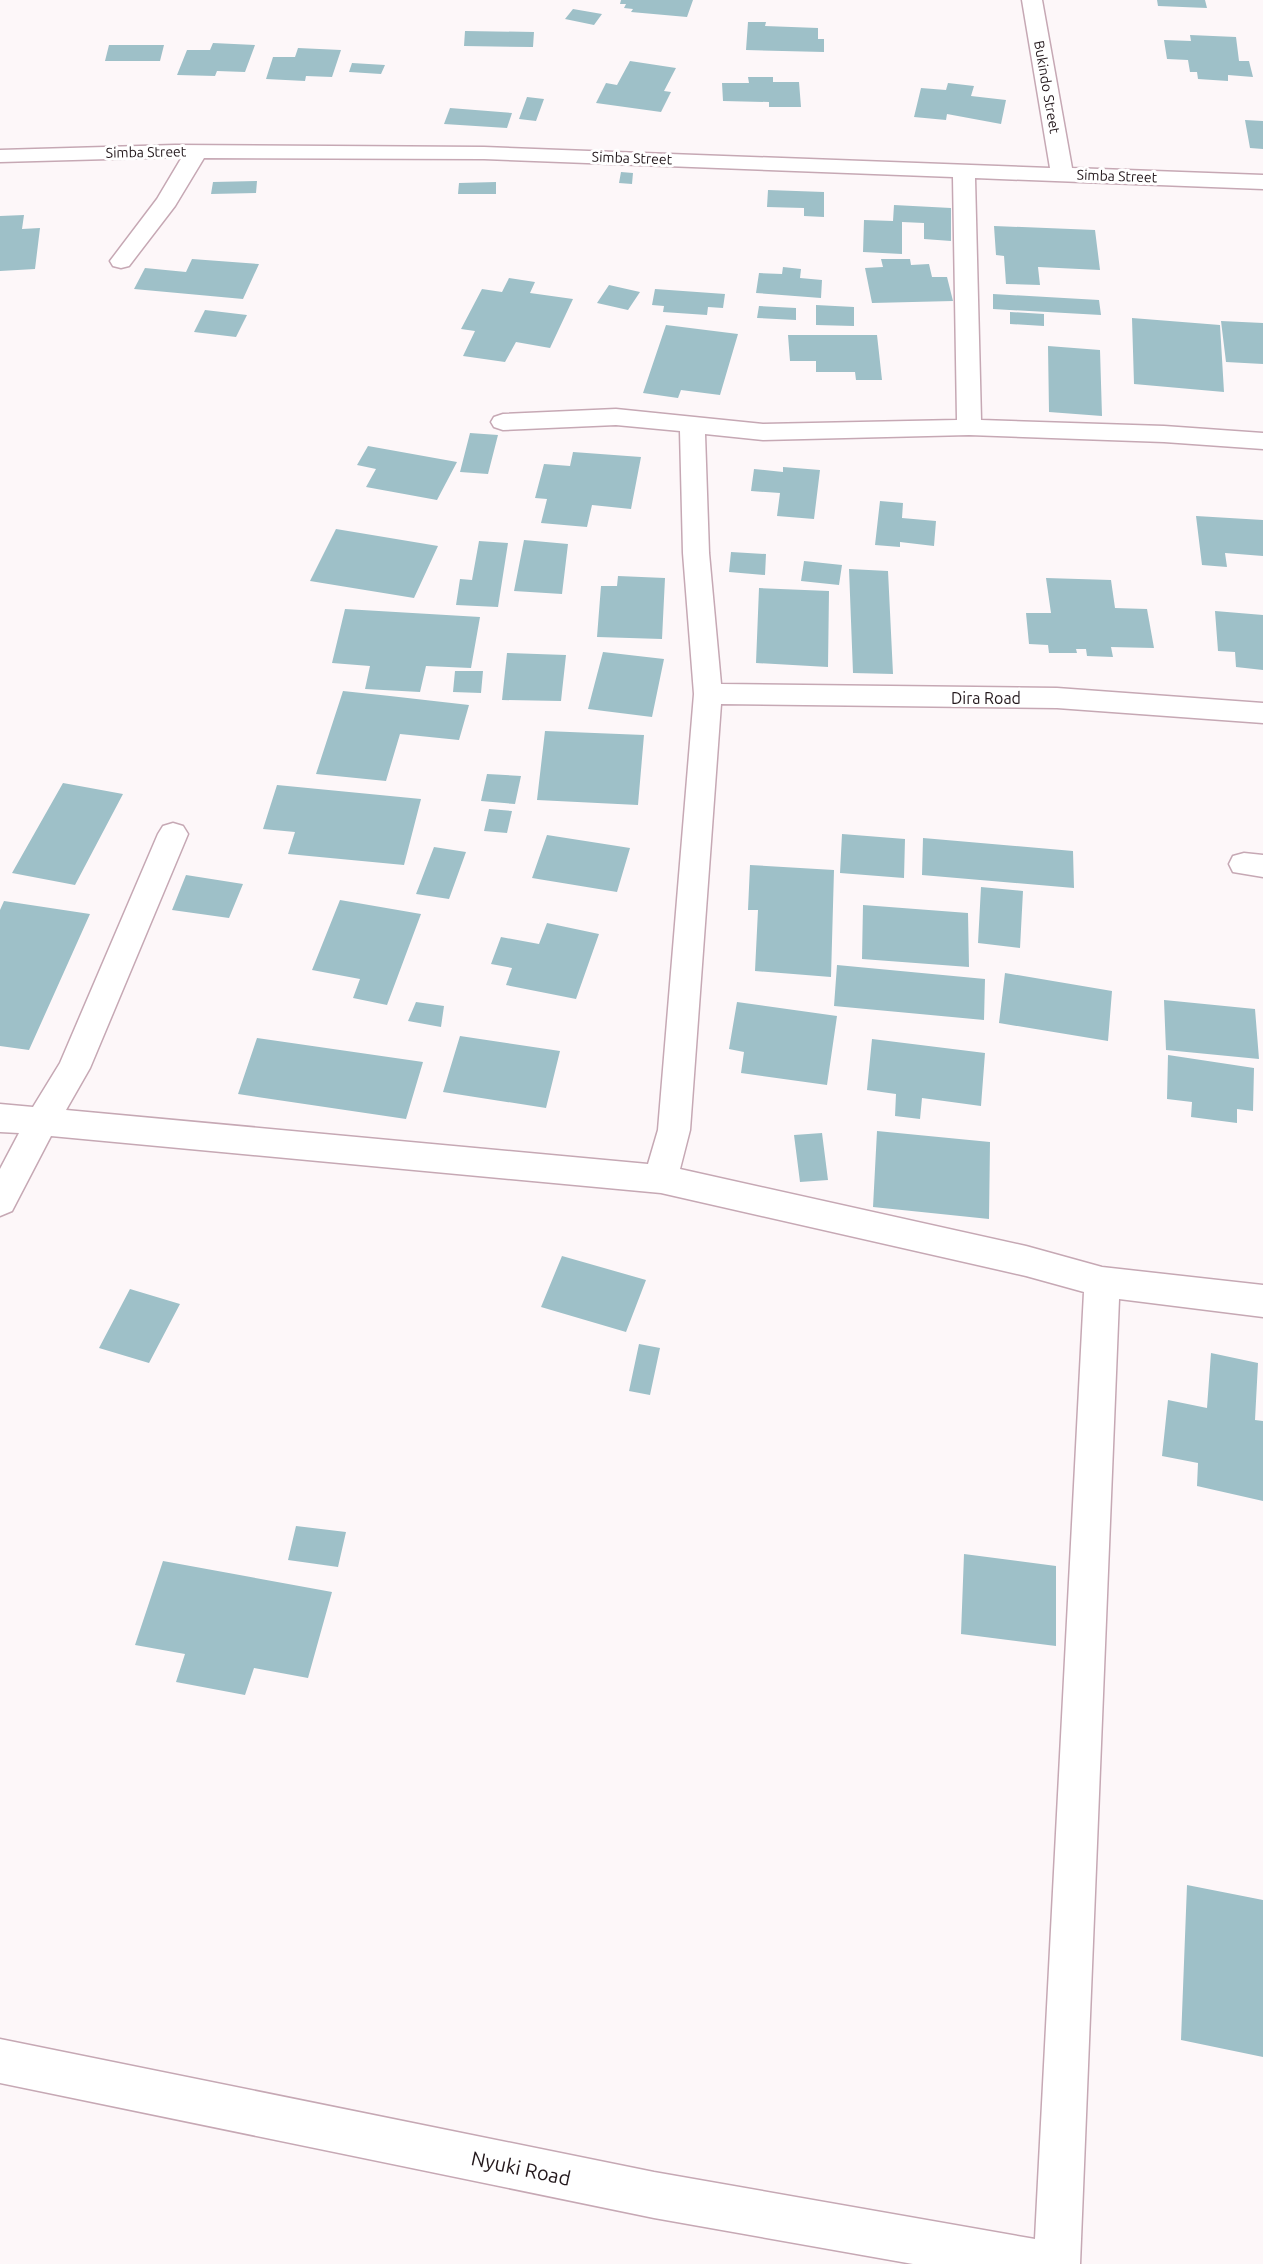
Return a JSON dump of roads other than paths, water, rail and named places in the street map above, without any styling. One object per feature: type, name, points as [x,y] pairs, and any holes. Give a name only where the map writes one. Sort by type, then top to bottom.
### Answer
[{"type":"street","name":"Bukindo Street","points":[[1032,0],[1062,174]]},
{"type":"street","name":"Simba Street","points":[[0,156],[197,151],[484,153],[1263,182]]},
{"type":"street","points":[[121,261],[167,201],[197,151]]},
{"type":"street","points":[[964,170],[969,427]]},
{"type":"street","points":[[503,422],[616,417],[763,432],[969,427],[1164,434],[1263,441]]},
{"type":"street","points":[[662,1179],[675,1130],[708,694],[696,553],[692,426]]},
{"type":"street","name":"Dira Road","points":[[708,694],[1057,698],[1263,713]]},
{"type":"street","points":[[0,1201],[74,1068],[173,834]]},
{"type":"street","points":[[0,1118],[41,1124],[662,1179],[1026,1261],[1102,1282],[1263,1300]]},
{"type":"street","points":[[1057,2264],[1102,1282]]},
{"type":"street","name":"Nyuki Road","points":[[0,2061],[654,2195],[1043,2264]]}]
